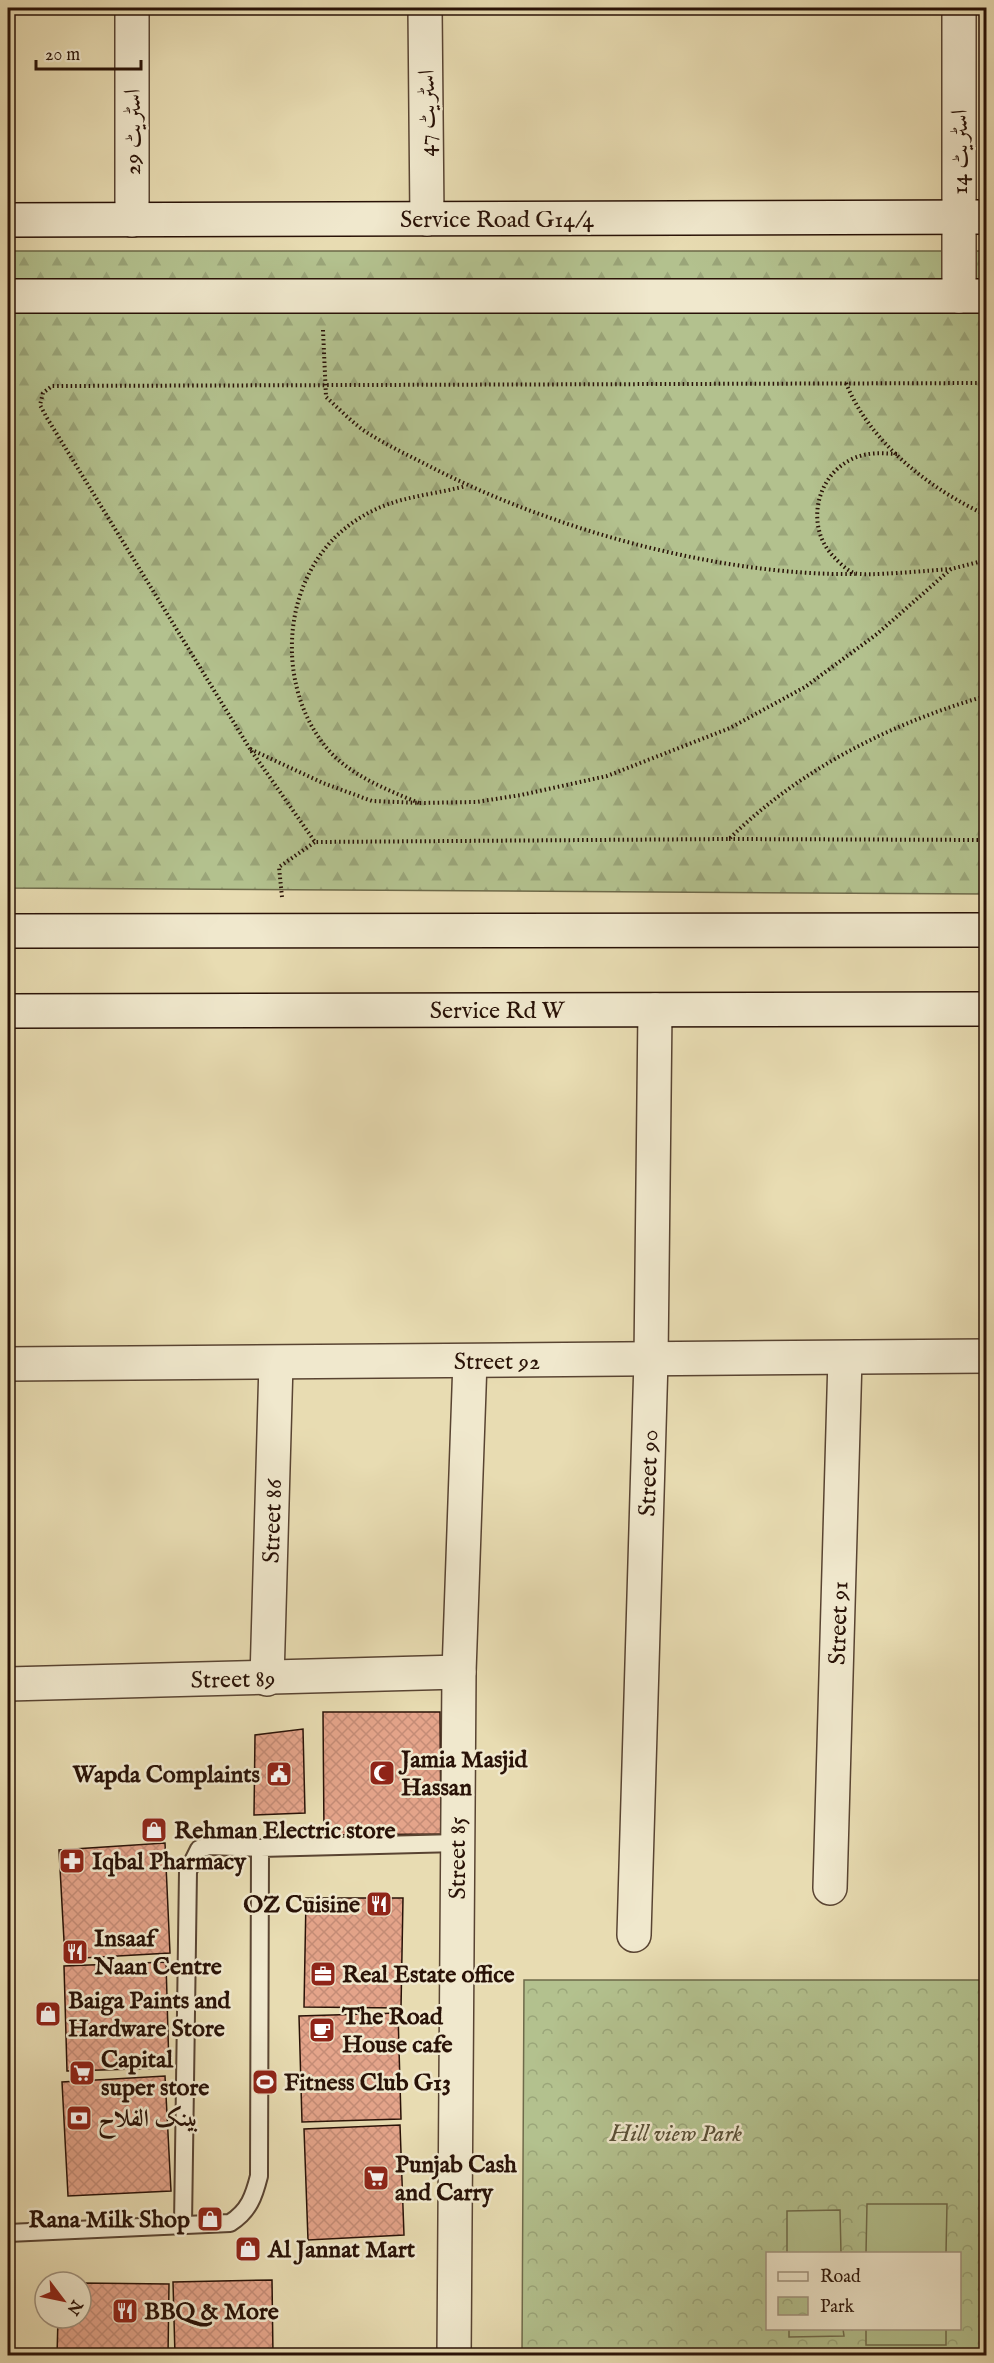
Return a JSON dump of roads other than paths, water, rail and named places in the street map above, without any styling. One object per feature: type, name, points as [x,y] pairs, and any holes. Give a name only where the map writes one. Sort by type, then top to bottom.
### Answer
[{"type":"street","name":"اسٹریٹ 29","points":[[132,8],[132,220]]},
{"type":"street","name":"اسٹریٹ 47","points":[[426,8],[427,219]]},
{"type":"street","name":"اسٹریٹ 14","points":[[959,8],[973,217],[973,296]]},
{"type":"street","name":"Service Road G14/4","points":[[8,220],[973,217]]},
{"type":"street","points":[[8,296],[973,296]]},
{"type":"street","points":[[8,931],[987,930]]},
{"type":"street","name":"Service Rd W","points":[[8,1011],[987,1009]]},
{"type":"street","name":"Street 90","points":[[634,1935],[651,1360],[655,1010]]},
{"type":"street","name":"Street 92","points":[[8,1364],[987,1356]]},
{"type":"street","name":"Street 91","points":[[830,1888],[845,1358]]},
{"type":"street","name":"Street 85","points":[[454,2355],[459,1672],[470,1361]]},
{"type":"street","name":"Street 86","points":[[267,1679],[276,1363]]},
{"type":"street","name":"Street 89","points":[[8,1684],[267,1679],[459,1672]]},
{"type":"lane","points":[[183,2225],[188,1871],[199,1849],[209,1846],[260,1848],[458,1843]]},
{"type":"lane","points":[[8,2233],[230,2223],[241,2216],[253,2199],[259,2176],[260,1848]]},
{"type":"place","name":"Jamia Masjid Hassan","points":[[382,1773]]},
{"type":"place","name":"Wapda Complaints","points":[[279,1774]]},
{"type":"place","name":"Rehman Electric store","points":[[154,1830]]},
{"type":"place","name":"Iqbal Pharmacy","points":[[72,1861]]},
{"type":"place","name":"OZ Cuisine","points":[[379,1904]]},
{"type":"place","name":"Insaaf Naan Centre","points":[[75,1952]]},
{"type":"place","name":"Real Estate office","points":[[323,1974]]},
{"type":"place","name":"Baiga Paints and Hardware Store","points":[[48,2014]]},
{"type":"place","name":"The Road House cafe","points":[[322,2030]]},
{"type":"place","name":"Capital super store","points":[[82,2073]]},
{"type":"place","name":"Fitness Club G13","points":[[265,2082]]},
{"type":"place","name":"بینک الفلاح","points":[[79,2118]]},
{"type":"place","name":"Punjab Cash and Carry","points":[[376,2178]]},
{"type":"place","name":"Rana Milk Shop","points":[[210,2219]]},
{"type":"place","name":"Al Jannat Mart","points":[[248,2249]]},
{"type":"place","name":"BBQ & More","points":[[125,2311]]},
{"type":"park label","name":"Hill view Park","points":[[676,2133]]}]
